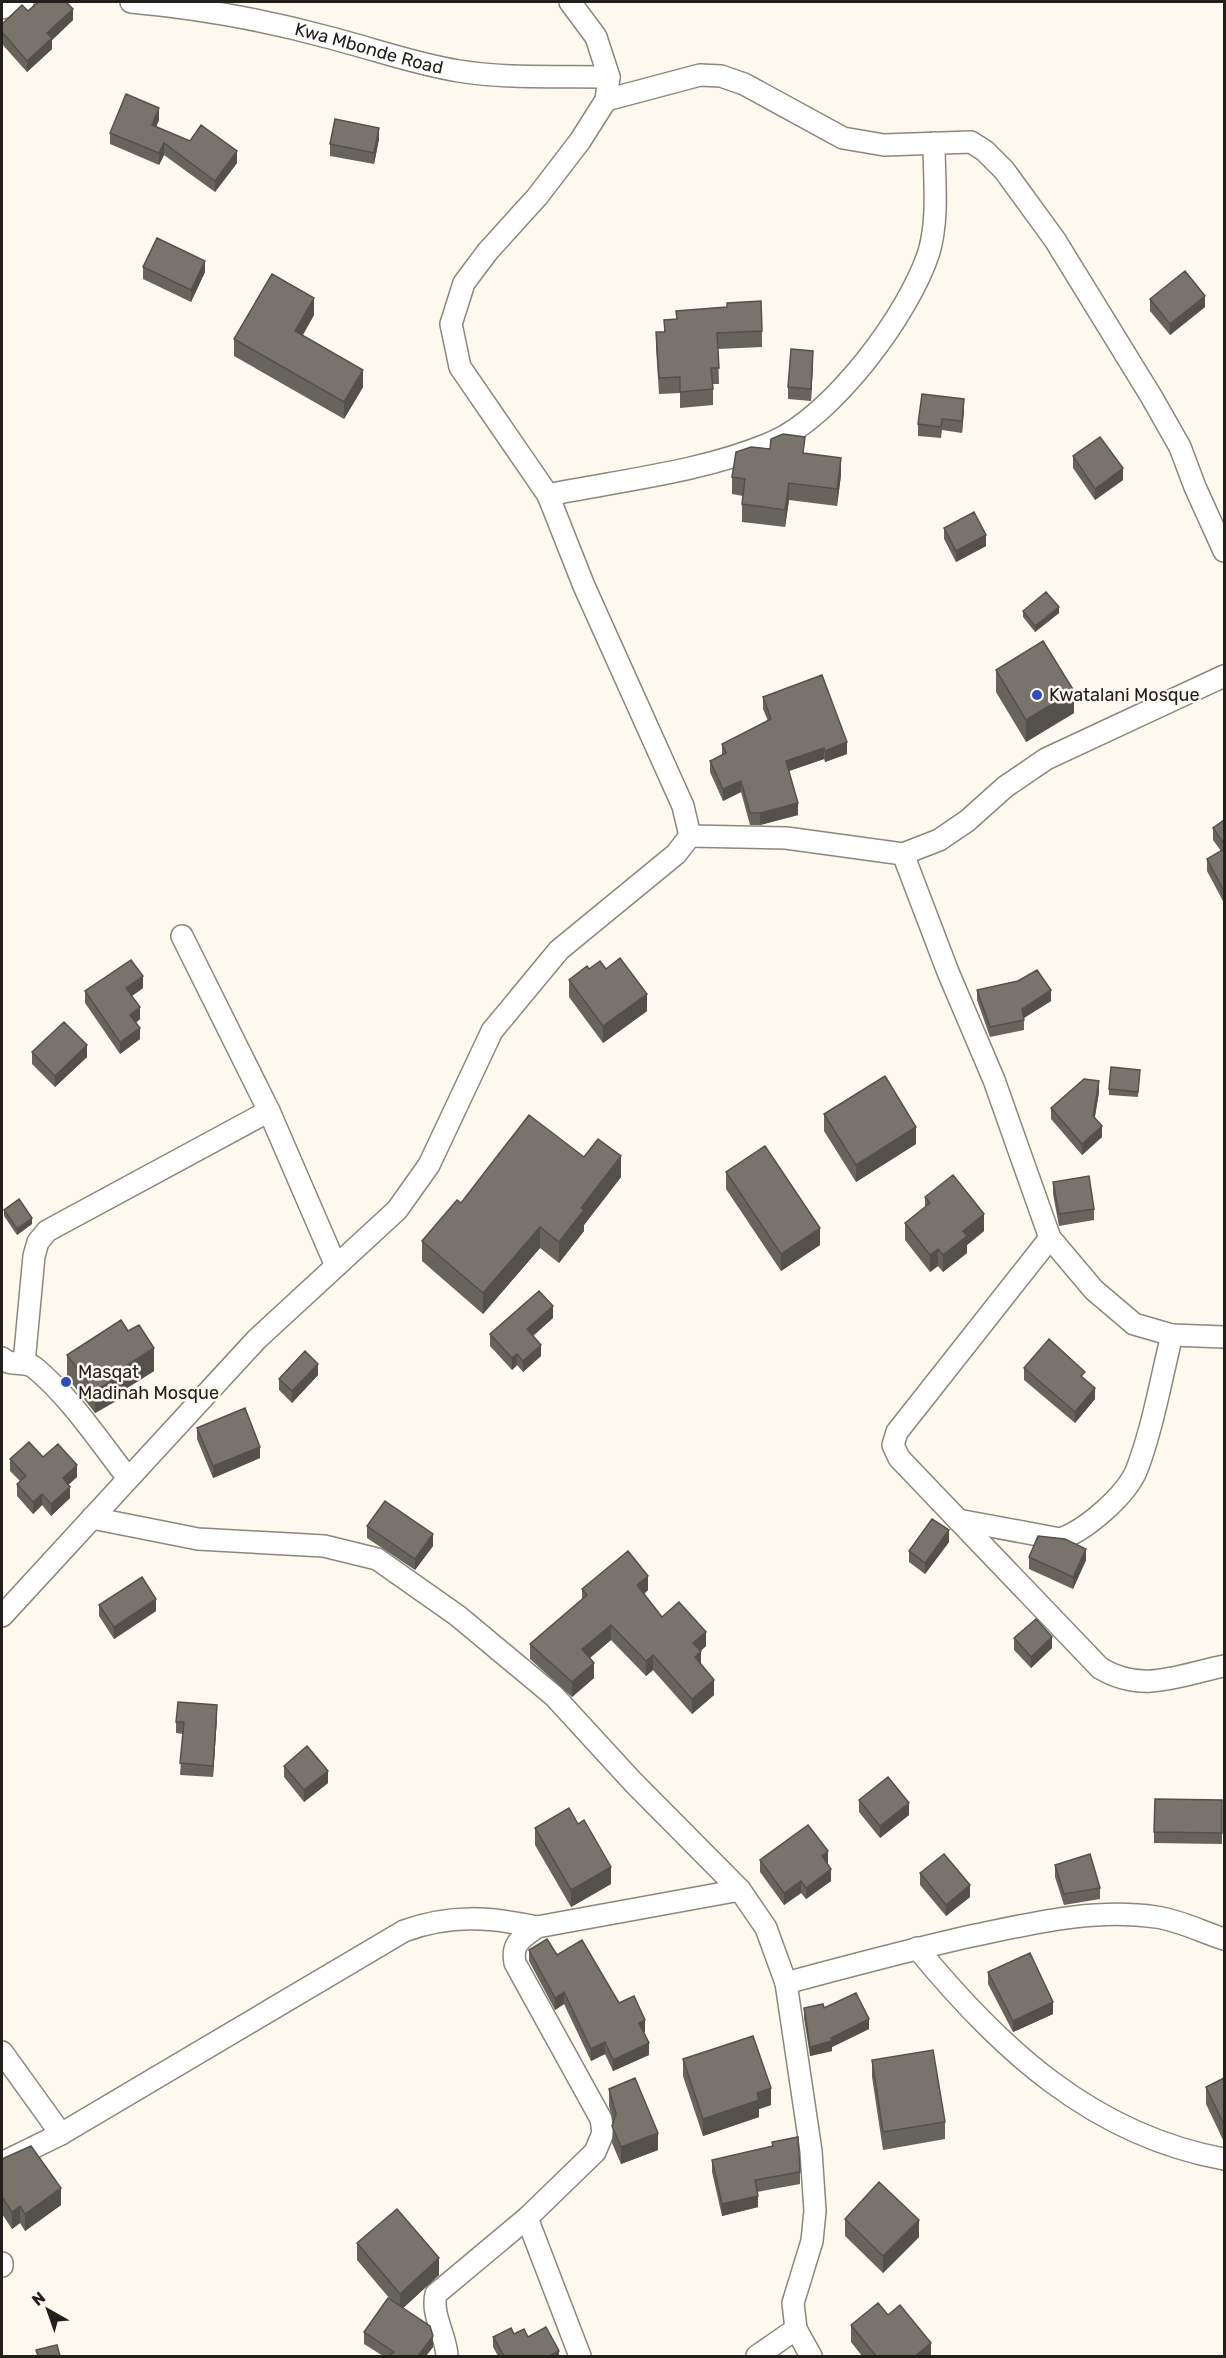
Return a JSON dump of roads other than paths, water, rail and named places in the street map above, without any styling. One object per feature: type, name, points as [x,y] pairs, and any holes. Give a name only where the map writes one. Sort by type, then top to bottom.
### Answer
[{"type":"street","points":[[2,8],[23,2]]},
{"type":"street","name":"Kwa Mbonde Road","points":[[130,2],[208,9],[459,71],[522,76],[609,77]]},
{"type":"street","points":[[570,2],[596,37],[609,77],[606,100],[580,141],[537,197],[464,284],[451,324],[460,367],[548,495],[584,586],[683,806],[690,836]]},
{"type":"street","points":[[606,100],[700,75],[721,76],[744,84],[843,138],[884,145],[971,142],[986,151],[1004,170],[1049,231],[1180,447],[1224,551]]},
{"type":"street","points":[[548,495],[744,454],[776,441],[810,421],[841,392],[885,333],[920,271],[928,252],[935,220],[934,143]]},
{"type":"street","points":[[690,836],[786,838],[903,854],[939,840],[967,821],[1005,787],[1046,759],[1224,676]]},
{"type":"street","points":[[2,1616],[257,1339],[397,1210],[429,1165],[492,1031],[559,950],[676,854],[690,836]]},
{"type":"street","points":[[903,854],[948,972],[994,1080],[1050,1238],[1083,1278],[1113,1308],[1134,1324],[1172,1335],[1224,1337]]},
{"type":"street","points":[[182,936],[268,1111],[336,1266]]},
{"type":"street","points":[[24,1363],[34,1256],[38,1242],[47,1231],[268,1111]]},
{"type":"street","points":[[1050,1238],[897,1432],[893,1445],[899,1458],[1100,1668],[1119,1679],[1147,1683],[1224,1666]]},
{"type":"street","points":[[958,1520],[1060,1539],[1072,1535],[1087,1524],[1122,1493],[1137,1471],[1172,1335]]},
{"type":"street","points":[[2,1358],[12,1365],[30,1364],[58,1389],[128,1478]]},
{"type":"street","points":[[92,1518],[198,1539],[324,1546],[377,1560],[458,1616],[555,1696],[633,1782],[740,1890],[766,1928],[786,1983],[811,2151],[815,2211],[812,2241],[793,2303],[796,2329],[811,2356]]},
{"type":"street","points":[[2,2163],[61,2134],[404,1931],[432,1920],[509,1921],[537,1927],[740,1890]]},
{"type":"street","points":[[786,1983],[917,1948],[1041,1921],[1099,1915],[1172,1919],[1224,1939]]},
{"type":"street","points":[[447,2356],[447,2345],[434,2305],[436,2294],[527,2218],[595,2152],[603,2133],[601,2119],[515,1963],[513,1952],[517,1941],[537,1927]]},
{"type":"street","points":[[917,1948],[981,2020],[1064,2093],[1106,2117],[1167,2144],[1224,2159]]},
{"type":"street","points":[[2,2052],[61,2134]]},
{"type":"street","points":[[527,2218],[580,2356]]},
{"type":"street","points":[[757,2356],[796,2329]]},
{"type":"place","name":"Kwatalani Mosque","points":[[1037,695]]},
{"type":"place","name":"Masqat Madinah Mosque","points":[[66,1382]]}]
